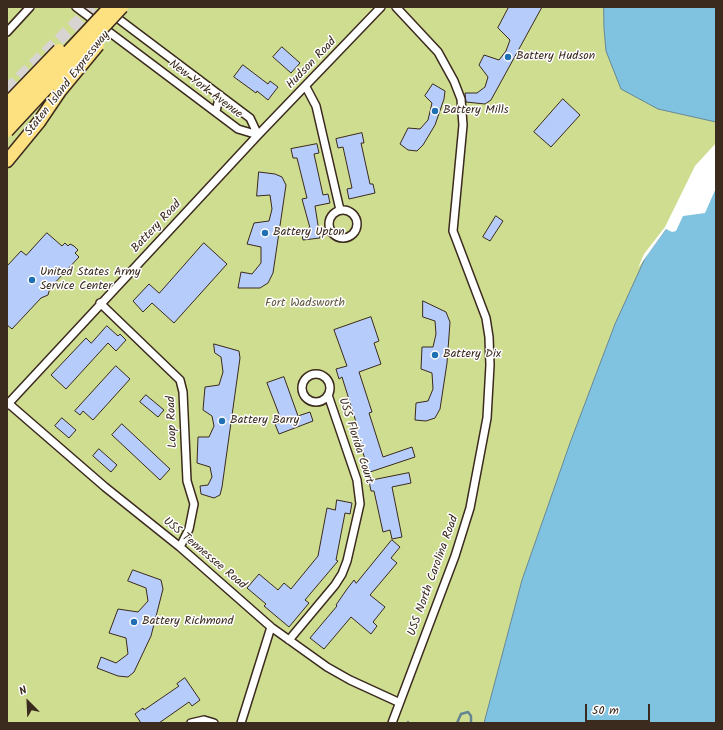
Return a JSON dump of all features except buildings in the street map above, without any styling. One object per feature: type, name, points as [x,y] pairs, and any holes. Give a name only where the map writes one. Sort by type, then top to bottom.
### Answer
[{"type":"highway","points":[[7,104],[100,7]]},
{"type":"highway","points":[[7,117],[110,7]]},
{"type":"highway","name":"Staten Island Expressway","points":[[7,131],[122,7]]},
{"type":"highway","name":"Staten Island Expressway","points":[[7,161],[39,122],[84,61],[130,7]]},
{"type":"street","points":[[7,32],[30,7]]},
{"type":"street","name":"New York Avenue","points":[[76,7],[238,129],[258,135]]},
{"type":"street","name":"New York Avenue","points":[[103,7],[250,118],[258,135]]},
{"type":"street","name":"Hudson Road","points":[[258,135],[306,87],[381,7]]},
{"type":"street","name":"USS North Carolina Road","points":[[392,723],[398,702],[455,556],[470,508],[487,418],[490,366],[489,337],[486,318],[453,231],[463,125],[461,99],[454,81],[438,52],[396,7]]},
{"type":"street","points":[[306,87],[316,106],[340,210]]},
{"type":"street","points":[[216,111],[220,95]]},
{"type":"street","name":"Battery Road","points":[[8,404],[258,135]]},
{"type":"street","points":[[340,210],[350,211],[357,220],[354,233],[346,238],[337,236],[330,229],[329,224],[332,215],[340,210]]},
{"type":"street","name":"Loop Road","points":[[100,304],[180,380],[183,392],[187,481],[194,504],[189,529],[180,547]]},
{"type":"street","name":"USS Florida Court","points":[[289,640],[335,585],[342,574],[347,561],[360,504],[357,480],[328,395],[330,387],[324,376],[315,374],[310,375],[303,381],[302,391],[307,399],[316,402],[321,401],[328,395]]},
{"type":"street","name":"USS Tennessee Road","points":[[8,404],[105,487],[180,547],[271,627],[327,667],[350,680],[398,702]]},
{"type":"street","points":[[241,723],[271,627]]},
{"type":"street","points":[[191,723],[204,720],[214,723]]},
{"type":"green space","name":"Fort Wadsworth","points":[[7,7],[604,7],[606,51],[658,109],[716,122],[716,145],[666,229],[646,256],[615,324],[570,443],[522,580],[484,723],[7,723]]},
{"type":"water","points":[[604,7],[716,7],[716,122],[658,109],[621,89],[606,51]]},
{"type":"water","points":[[716,145],[716,723],[484,723],[522,580],[570,443],[615,324],[646,256],[666,229]]},
{"type":"pier","points":[[716,143],[716,188],[705,213],[683,216],[676,231],[672,232],[666,229],[638,268],[644,254],[665,227],[695,166]]},
{"type":"waterway","points":[[457,723],[461,714],[468,712],[471,716],[471,723]]},
{"type":"tunnel","points":[[7,90],[93,7]]},
{"type":"place","name":"Battery Hudson","points":[[508,57]]},
{"type":"place","name":"Battery Mills","points":[[435,111]]},
{"type":"place","name":"Battery Upton","points":[[265,233]]},
{"type":"place","name":"United States Army Service Center","points":[[32,280]]},
{"type":"place","name":"Battery Dix","points":[[435,355]]},
{"type":"place","name":"Battery Barry","points":[[222,421]]},
{"type":"place","name":"Battery Richmond","points":[[134,622]]}]
